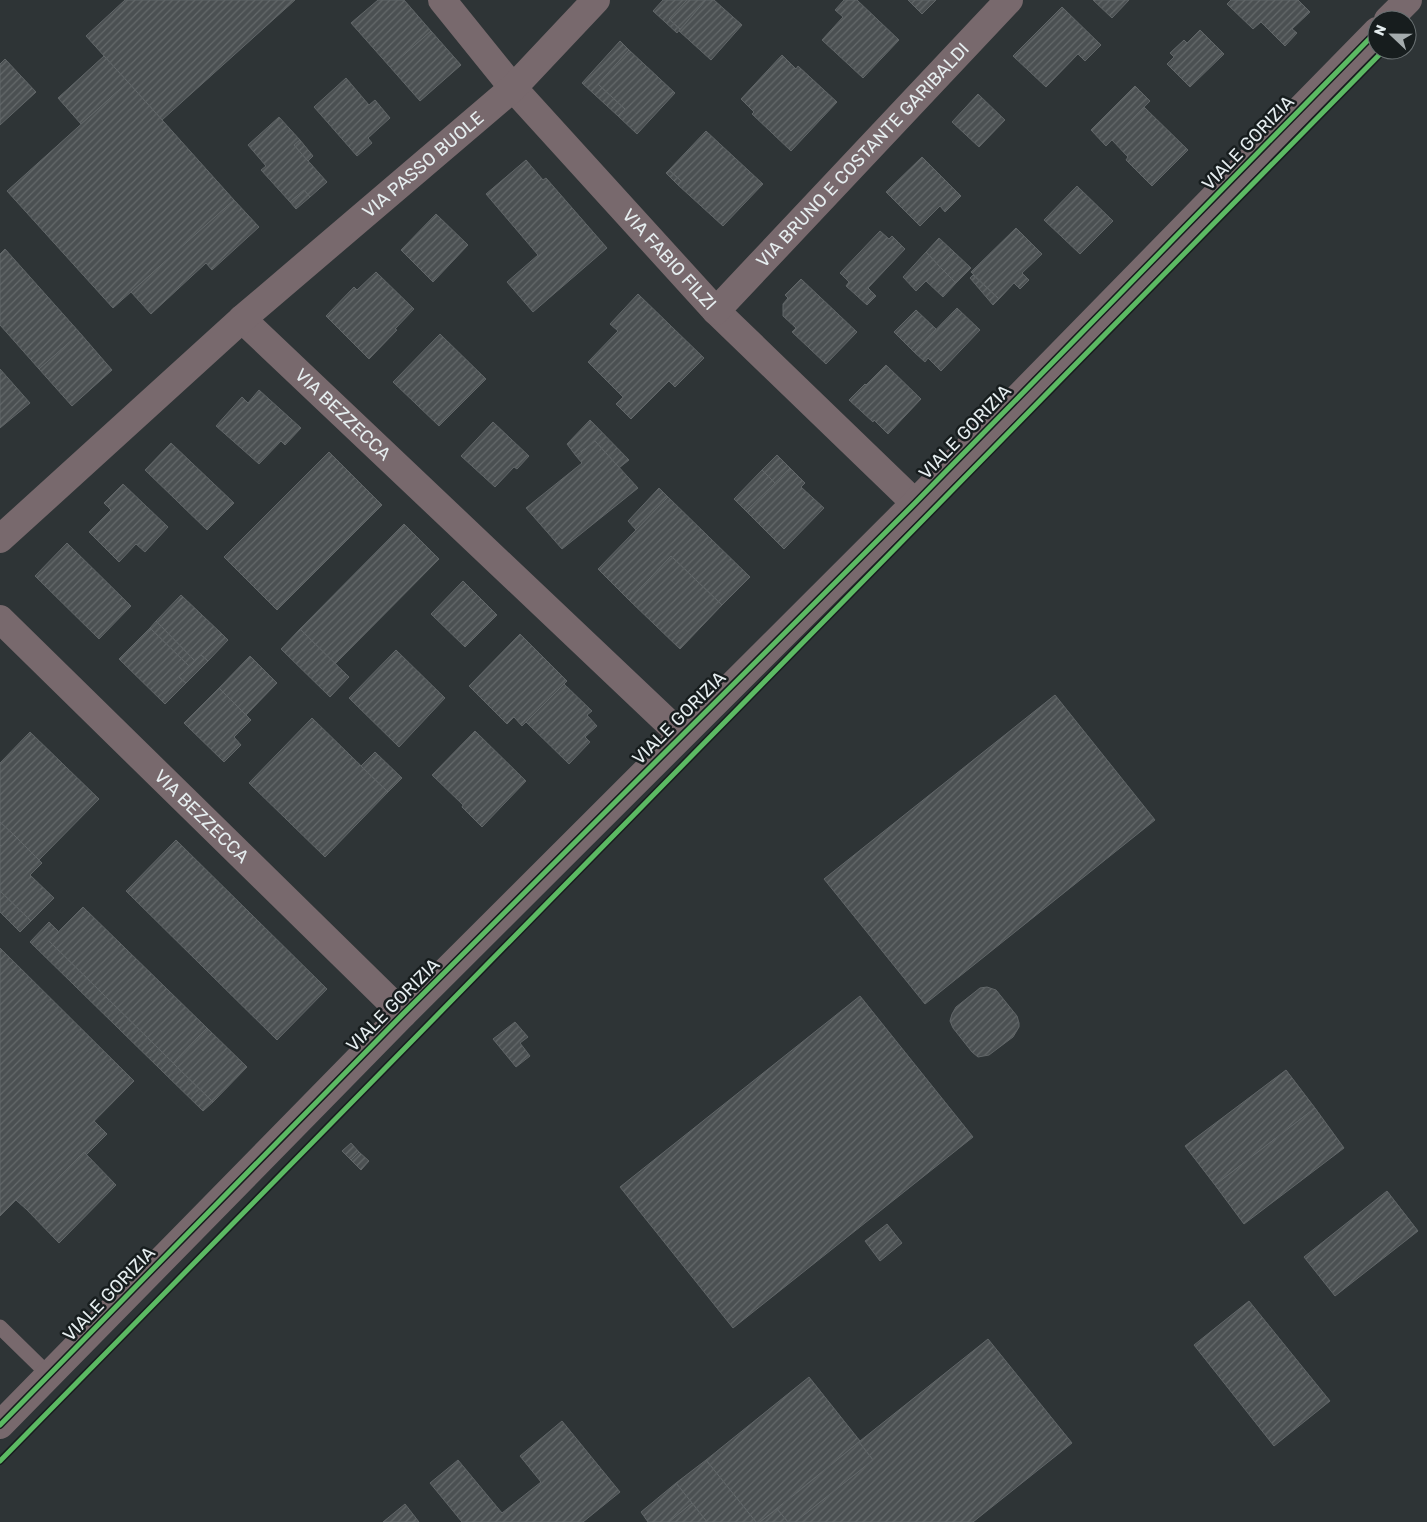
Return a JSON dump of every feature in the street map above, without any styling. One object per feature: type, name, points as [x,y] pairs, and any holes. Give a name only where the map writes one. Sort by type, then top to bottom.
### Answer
[{"type":"street","name":"VIA FABIO FILZI","points":[[442,0],[514,88],[716,311],[915,502]]},
{"type":"street","name":"VIA PASSO BUOLE","points":[[242,319],[514,88],[596,0]]},
{"type":"street","name":"VIA BRUNO E COSTANTE GARIBALDI","points":[[716,311],[1009,0]]},
{"type":"street","points":[[1398,10],[1408,0]]},
{"type":"street","name":"VIALE GORIZIA","points":[[0,1425],[403,1014],[915,502],[1367,41]]},
{"type":"street","points":[[0,539],[242,319]]},
{"type":"street","name":"VIA BEZZECCA","points":[[242,319],[681,735]]},
{"type":"street","name":"VIA BEZZECCA","points":[[0,619],[403,1014]]},
{"type":"lane","points":[[0,1327],[49,1375]]},
{"type":"building","points":[[125,0],[295,0],[162,120],[86,36]]},
{"type":"building","points":[[378,0],[404,0],[431,31],[390,67],[351,23]]},
{"type":"building","points":[[663,0],[687,0],[669,19],[680,29],[677,33],[653,11]]},
{"type":"building","points":[[687,0],[706,0],[680,29],[669,19]]},
{"type":"building","points":[[706,0],[714,0],[742,25],[711,60],[679,31]]},
{"type":"building","points":[[844,0],[857,0],[899,40],[863,78],[822,40],[843,17],[835,10]]},
{"type":"building","points":[[908,0],[936,0],[922,14]]},
{"type":"building","points":[[1093,0],[1129,0],[1112,18]]},
{"type":"building","points":[[1231,0],[1298,0],[1310,12],[1292,29],[1297,33],[1285,46],[1261,22],[1253,29],[1227,4]]},
{"type":"building","points":[[1062,7],[1101,45],[1085,61],[1078,54],[1046,87],[1013,56]]},
{"type":"building","points":[[1200,30],[1224,54],[1190,87],[1167,64],[1174,57],[1170,53],[1184,40],[1187,43]]},
{"type":"building","points":[[431,31],[461,65],[420,101],[390,67]]},
{"type":"building","points":[[620,41],[629,50],[598,84],[625,109],[618,116],[582,83]]},
{"type":"building","points":[[629,50],[675,93],[637,134],[618,116],[625,109],[598,84]]},
{"type":"building","points":[[782,55],[796,69],[798,66],[837,102],[791,151],[752,114],[754,112],[741,99]]},
{"type":"building","points":[[104,56],[128,82],[81,124],[58,98]]},
{"type":"building","points":[[5,59],[36,92],[0,125],[0,64]]},
{"type":"building","points":[[346,78],[369,105],[375,100],[390,118],[368,138],[372,143],[357,156],[314,107]]},
{"type":"building","points":[[128,82],[234,200],[113,308],[7,191]]},
{"type":"building","points":[[1135,86],[1150,101],[1106,146],[1091,130]]},
{"type":"building","points":[[978,94],[1005,120],[979,147],[952,122]]},
{"type":"building","points":[[1144,107],[1188,150],[1152,186],[1126,160],[1128,157],[1112,140]]},
{"type":"building","points":[[279,117],[300,140],[294,145],[327,182],[310,197],[304,190],[290,202],[261,170],[266,166],[248,145]]},
{"type":"building","points":[[706,131],[763,184],[723,226],[678,185],[681,181],[669,170]]},
{"type":"building","points":[[300,140],[313,156],[308,161],[294,145]]},
{"type":"building","points":[[922,157],[961,196],[945,212],[940,206],[920,226],[886,192]]},
{"type":"building","points":[[526,160],[543,180],[546,178],[607,248],[533,312],[507,282],[538,255],[486,194]]},
{"type":"building","points":[[669,170],[681,181],[678,185],[666,173]]},
{"type":"building","points":[[1077,186],[1113,221],[1080,254],[1044,220]]},
{"type":"building","points":[[304,190],[310,197],[296,209],[290,202]]},
{"type":"building","points":[[234,200],[259,227],[212,270],[206,263],[151,314],[131,292]]},
{"type":"building","points":[[436,214],[468,245],[433,282],[401,250]]},
{"type":"building","points":[[1016,228],[1042,254],[1022,273],[1029,280],[1020,289],[1014,283],[999,299],[971,272]]},
{"type":"building","points":[[880,231],[889,239],[892,236],[905,249],[868,288],[876,296],[867,305],[846,286],[849,282],[840,273]]},
{"type":"building","points":[[939,238],[954,252],[940,267],[926,252]]},
{"type":"building","points":[[5,249],[80,333],[39,369],[0,325],[0,254]]},
{"type":"building","points":[[926,252],[940,267],[916,291],[903,277]]},
{"type":"building","points":[[954,252],[971,268],[956,283],[940,267]]},
{"type":"building","points":[[940,267],[956,283],[943,297],[926,281]]},
{"type":"building","points":[[376,272],[414,309],[369,359],[326,316],[354,287],[357,290]]},
{"type":"building","points":[[973,275],[999,299],[993,305],[970,278]]},
{"type":"building","points":[[801,279],[857,332],[826,364],[792,332],[796,328],[783,316],[783,304],[788,298],[785,295]]},
{"type":"building","points":[[638,294],[704,358],[675,387],[669,381],[631,419],[616,404],[623,397],[588,362],[618,331],[610,324]]},
{"type":"building","points":[[957,308],[980,330],[941,371],[928,358],[925,362],[914,352]]},
{"type":"building","points":[[916,310],[936,329],[914,352],[894,332]]},
{"type":"building","points":[[80,333],[112,370],[72,406],[39,369]]},
{"type":"building","points":[[440,334],[486,379],[439,426],[393,382]]},
{"type":"building","points":[[886,365],[921,399],[888,434],[849,400]]},
{"type":"building","points":[[0,369],[30,403],[0,428]]},
{"type":"building","points":[[259,390],[301,428],[285,445],[281,441],[259,464],[216,426],[242,397],[248,403]]},
{"type":"building","points":[[590,420],[629,460],[619,468],[595,441],[576,456],[567,444]]},
{"type":"building","points":[[493,422],[529,456],[517,469],[514,467],[495,487],[461,456]]},
{"type":"building","points":[[595,441],[638,488],[562,549],[526,508],[582,463],[576,456]]},
{"type":"building","points":[[171,443],[234,503],[207,530],[145,470]]},
{"type":"building","points":[[329,452],[382,505],[277,610],[224,557]]},
{"type":"building","points":[[777,455],[790,468],[775,483],[762,470]]},
{"type":"building","points":[[790,468],[805,483],[801,487],[824,508],[784,549],[746,511]]},
{"type":"building","points":[[762,470],[775,483],[746,511],[734,499]]},
{"type":"building","points":[[123,484],[168,527],[145,552],[136,544],[119,562],[89,532],[111,510],[104,503]]},
{"type":"building","points":[[659,488],[668,497],[636,530],[628,521]]},
{"type":"building","points":[[668,497],[750,577],[722,605],[671,556],[629,600],[598,569]]},
{"type":"building","points":[[404,524],[439,559],[335,664],[300,629]]},
{"type":"building","points":[[67,543],[131,606],[99,639],[35,576]]},
{"type":"building","points":[[671,556],[722,605],[680,649],[629,600]]},
{"type":"building","points":[[463,581],[497,615],[465,647],[431,614]]},
{"type":"building","points":[[181,595],[222,634],[195,661],[156,621]]},
{"type":"building","points":[[156,621],[195,661],[190,667],[150,628]]},
{"type":"building","points":[[150,628],[190,667],[179,677],[186,683],[165,704],[119,659]]},
{"type":"building","points":[[300,629],[349,677],[330,697],[281,649]]},
{"type":"building","points":[[222,634],[228,640],[208,661],[201,655]]},
{"type":"building","points":[[520,634],[567,681],[522,726],[514,717],[507,724],[469,686]]},
{"type":"building","points":[[396,650],[445,698],[399,747],[349,698]]},
{"type":"building","points":[[201,655],[208,661],[186,683],[179,677]]},
{"type":"building","points":[[250,656],[277,683],[246,715],[219,688]]},
{"type":"building","points":[[564,684],[592,711],[587,715],[597,726],[585,737],[590,742],[569,764],[526,722]]},
{"type":"building","points":[[219,688],[251,720],[234,737],[241,745],[224,762],[184,723]]},
{"type":"building","points":[[1055,695],[1155,820],[925,1004],[824,879]]},
{"type":"building","points":[[312,718],[388,792],[325,857],[249,783]]},
{"type":"building","points":[[475,731],[526,781],[482,827],[462,807],[463,805],[432,775]]},
{"type":"building","points":[[30,732],[99,799],[39,860],[0,822],[0,763]]},
{"type":"building","points":[[375,752],[402,778],[388,792],[361,766]]},
{"type":"building","points":[[0,822],[13,834],[1,846],[0,845]]},
{"type":"building","points":[[13,834],[42,863],[30,875],[54,898],[31,921],[0,891],[0,845]]},
{"type":"building","points":[[176,840],[327,989],[277,1040],[126,891]]},
{"type":"building","points":[[0,891],[31,921],[20,932],[0,912]]},
{"type":"building","points":[[83,907],[207,1028],[173,1063],[49,941]]},
{"type":"building","points":[[49,922],[59,932],[49,941],[213,1102],[203,1111],[30,942]]},
{"type":"building","points":[[0,948],[134,1081],[0,1216]]},
{"type":"building","points":[[987,987],[996,990],[1017,1016],[1019,1027],[1013,1037],[989,1055],[978,1057],[953,1028],[950,1021],[956,1007],[980,988]]},
{"type":"building","points":[[860,996],[973,1137],[733,1328],[620,1187]]},
{"type":"building","points":[[515,1022],[528,1037],[520,1043],[530,1056],[516,1067],[493,1039]]},
{"type":"building","points":[[207,1028],[247,1067],[213,1102],[173,1063]]},
{"type":"building","points":[[1286,1070],[1315,1108],[1215,1185],[1185,1146]]},
{"type":"building","points":[[1315,1108],[1344,1148],[1244,1224],[1215,1185]]},
{"type":"building","points":[[94,1121],[107,1134],[86,1155],[84,1152],[27,1210],[16,1200]]},
{"type":"building","points":[[351,1143],[359,1152],[351,1160],[342,1151]]},
{"type":"building","points":[[84,1152],[116,1185],[59,1243],[27,1210]]},
{"type":"building","points":[[359,1152],[369,1161],[361,1170],[351,1160]]},
{"type":"building","points":[[1387,1191],[1418,1231],[1335,1296],[1304,1257]]},
{"type":"building","points":[[887,1224],[902,1243],[880,1261],[865,1241]]},
{"type":"building","points":[[1249,1301],[1330,1401],[1274,1446],[1194,1345]]},
{"type":"building","points":[[988,1339],[1072,1443],[973,1522],[795,1522],[873,1460],[860,1441]]},
{"type":"building","points":[[809,1377],[860,1441],[760,1522],[756,1522],[706,1460]]},
{"type":"building","points":[[562,1421],[620,1492],[583,1522],[462,1522],[430,1483],[458,1460],[502,1513],[541,1482],[520,1456]]},
{"type":"building","points":[[859,1442],[873,1460],[795,1522],[788,1522],[777,1509]]},
{"type":"building","points":[[706,1460],[756,1522],[707,1522],[676,1483]]},
{"type":"building","points":[[676,1483],[692,1503],[669,1522],[648,1522],[641,1512]]},
{"type":"building","points":[[692,1503],[707,1522],[669,1522]]},
{"type":"building","points":[[405,1504],[419,1522],[383,1522]]},
{"type":"building","points":[[777,1509],[788,1522],[760,1522]]},
{"type":"cycle path","points":[[0,1425],[403,1014],[915,503],[1367,41]]},
{"type":"cycle path","points":[[0,1461],[1374,60]]}]
